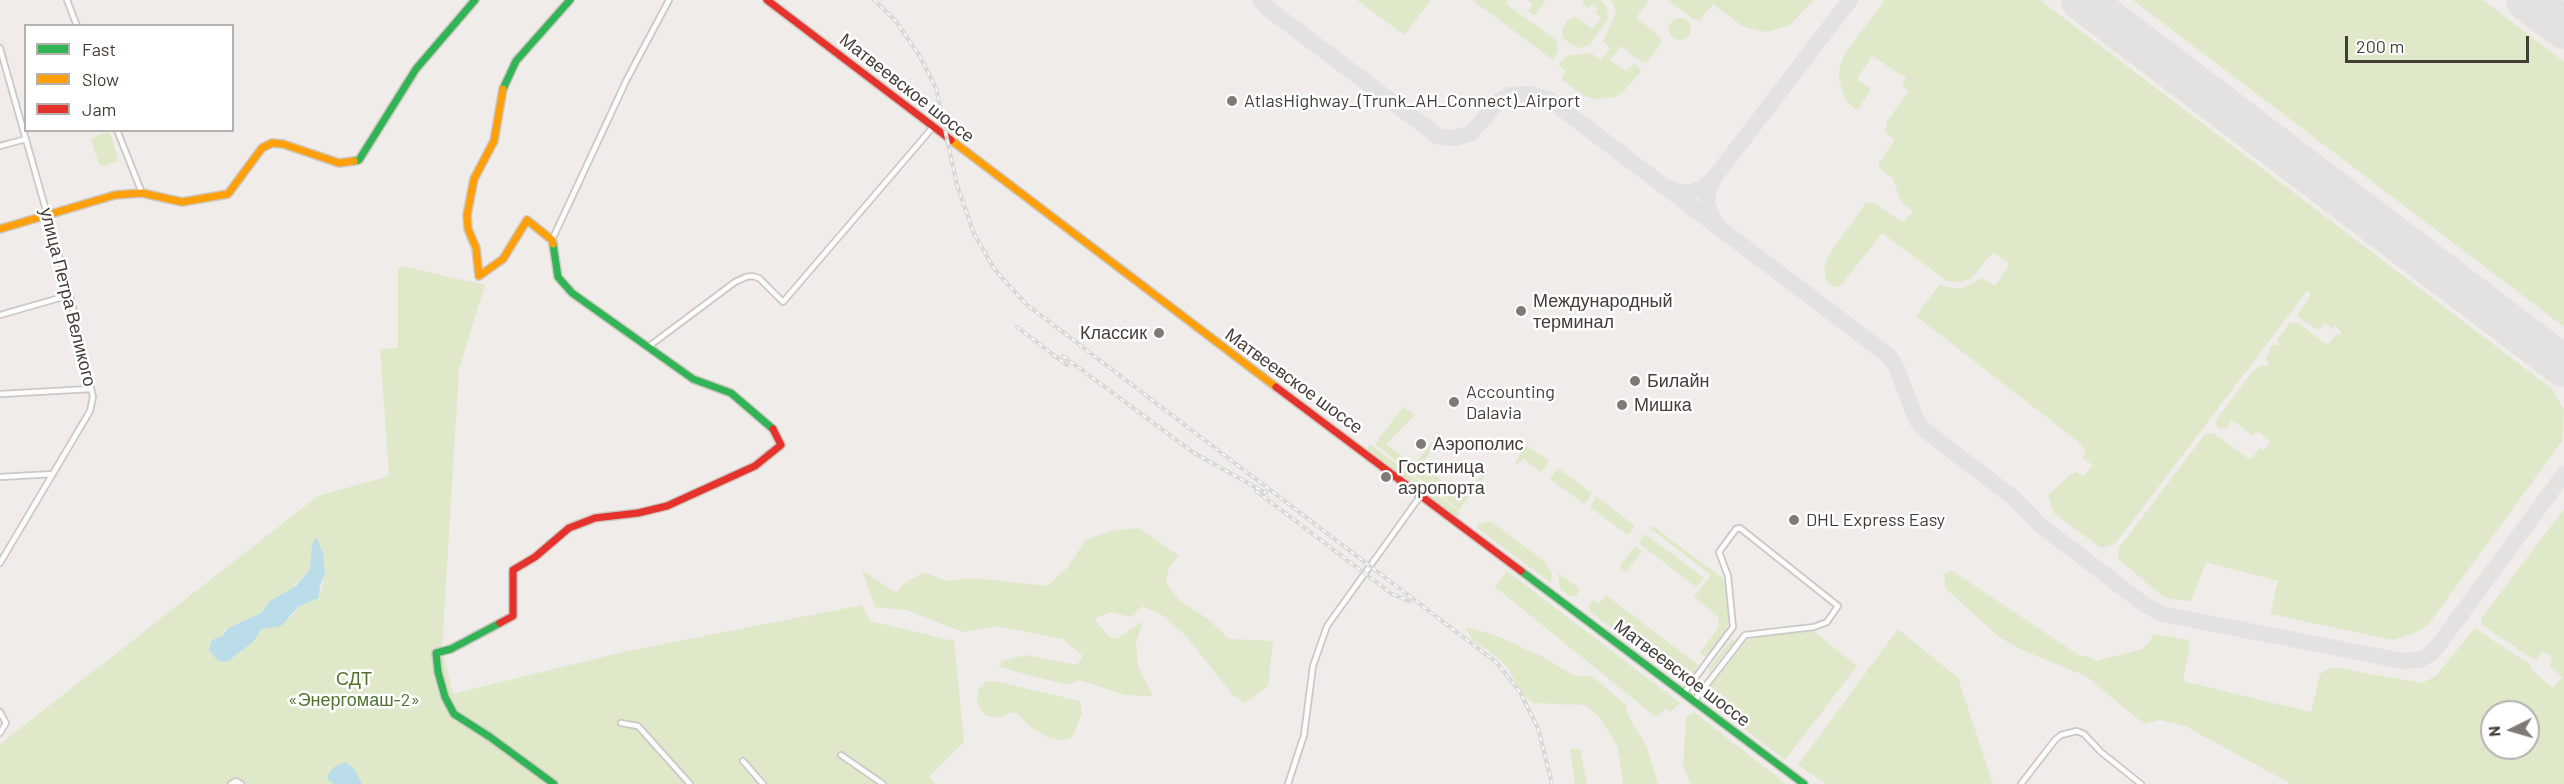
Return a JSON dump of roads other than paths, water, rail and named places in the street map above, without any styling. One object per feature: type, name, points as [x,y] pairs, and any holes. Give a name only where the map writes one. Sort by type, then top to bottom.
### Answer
[{"type":"street","points":[[0,229],[115,195],[142,193],[182,202],[228,194],[262,148],[272,143],[283,144],[339,163],[359,160],[416,69],[476,0]]},
{"type":"street","points":[[552,240],[527,220],[503,259],[479,276],[476,249],[468,230],[467,215],[474,179],[494,141],[505,83],[516,61],[570,0]]},
{"type":"street","points":[[554,784],[490,737],[454,714],[443,689],[436,653],[451,649],[513,616],[513,570],[531,560],[569,528],[595,518],[638,513],[667,506],[755,466],[781,445],[773,429],[731,393],[693,380],[572,292],[558,276],[552,240],[627,79],[669,0]]},
{"type":"street","name":"Матвеевское шоссе","points":[[767,0],[1804,784]]},
{"type":"street","points":[[70,1],[76,24]]},
{"type":"street","name":"улица Петра Великого","points":[[0,48],[70,295],[93,397],[90,411],[0,563]]},
{"type":"street","points":[[648,347],[735,282],[746,277],[759,278],[783,302],[933,127]]},
{"type":"street","points":[[118,132],[142,193]]},
{"type":"street","points":[[0,146],[26,139]]},
{"type":"street","points":[[0,315],[70,295]]},
{"type":"street","points":[[0,394],[91,389]]},
{"type":"street","points":[[0,477],[53,474]]},
{"type":"street","points":[[1288,784],[1304,735],[1313,666],[1324,631],[1331,618],[1372,566],[1421,495]]},
{"type":"street","points":[[1684,693],[1733,627],[1728,576],[1719,552],[1736,529],[1740,528],[1836,603],[1837,609],[1827,622],[1814,627],[1745,635],[1694,700]]},
{"type":"street","points":[[0,712],[6,723],[0,733]]},
{"type":"street","points":[[621,723],[638,726],[690,784]]},
{"type":"street","points":[[2021,784],[2055,740],[2069,731],[2077,731],[2084,734],[2101,752],[2141,784]]},
{"type":"street","points":[[841,755],[883,784]]},
{"type":"street","points":[[743,761],[763,784]]},
{"type":"street","points":[[231,784],[237,781],[241,784]]},
{"type":"water","points":[[316,537],[323,553],[325,574],[320,586],[319,598],[298,607],[281,626],[262,629],[253,642],[227,662],[218,661],[209,650],[212,640],[222,636],[228,628],[261,613],[270,601],[296,586],[310,569],[312,544]]},
{"type":"water","points":[[346,762],[354,769],[362,784],[334,784],[328,780],[328,775],[334,767]]},
{"type":"railway","points":[[874,0],[895,20],[919,55],[936,88],[957,185],[974,234],[995,270],[1026,304],[1496,662],[1520,692],[1538,728],[1552,784]]},
{"type":"railway","points":[[1017,327],[1067,365]]},
{"type":"railway","points":[[1063,356],[1194,453],[1266,493]]},
{"type":"railway","points":[[1256,491],[1392,594],[1409,601]]},
{"type":"place","name":"AtlasHighway_(Trunk_AH_Connect)_Airport","points":[[1232,101]]},
{"type":"place","name":"Международный терминал","points":[[1521,311]]},
{"type":"place","name":"Классик","points":[[1159,333]]},
{"type":"place","name":"Билайн","points":[[1635,381]]},
{"type":"place","name":"Accounting Dalavia","points":[[1454,402]]},
{"type":"place","name":"Мишка","points":[[1622,405]]},
{"type":"place","name":"Аэрополис","points":[[1421,444]]},
{"type":"place","name":"Гостиница аэропорта","points":[[1386,477]]},
{"type":"place","name":"DHL Express Easy","points":[[1794,520]]},
{"type":"park label","name":"СДТ «Энергомаш-2»","points":[[354,689]]}]
